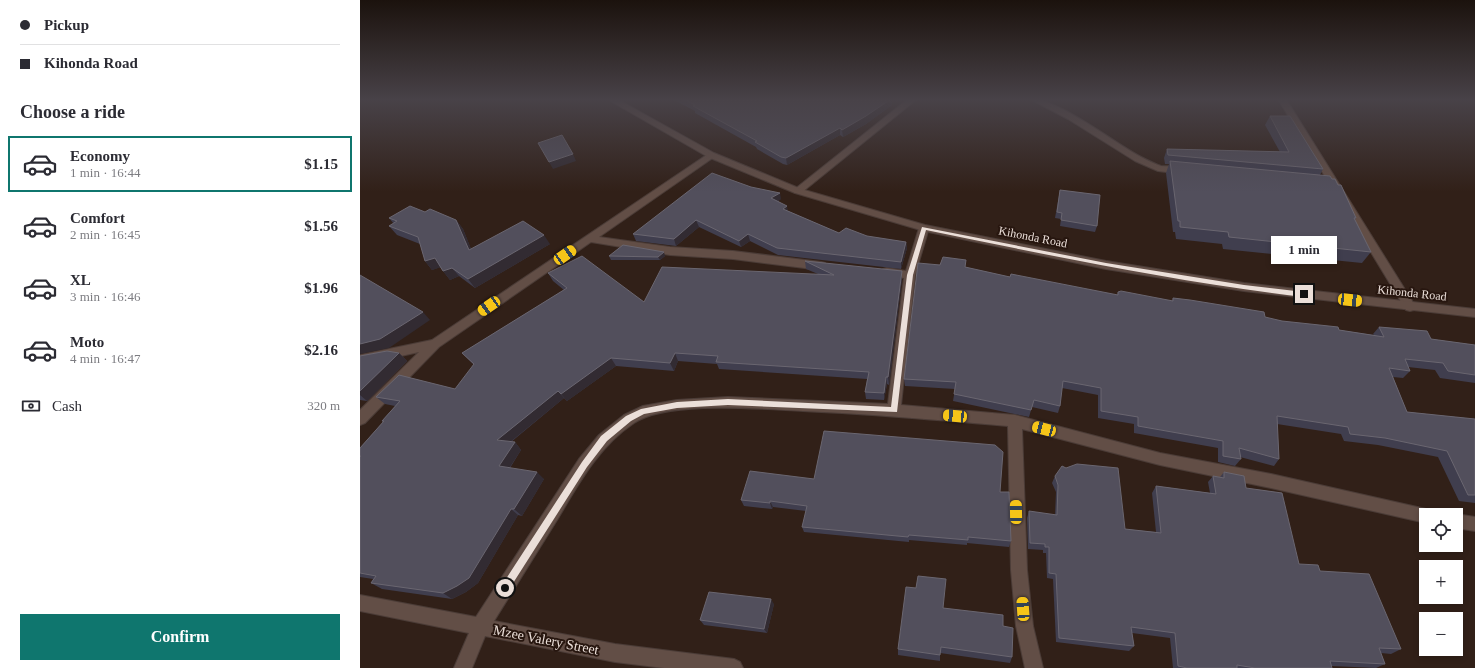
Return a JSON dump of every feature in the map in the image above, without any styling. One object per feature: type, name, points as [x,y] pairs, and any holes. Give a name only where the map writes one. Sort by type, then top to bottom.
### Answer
[{"type":"street","name":"Kihonda Road","points":[[667,130],[711,155],[798,191],[924,228],[1106,265],[1244,288],[1475,313]]},
{"type":"street","points":[[798,191],[872,130]]},
{"type":"street","points":[[1092,130],[1138,159],[1158,168],[1194,172]]},
{"type":"street","points":[[1302,130],[1410,307]]},
{"type":"street","points":[[360,419],[435,344],[711,155]]},
{"type":"street","points":[[1321,184],[1336,185]]},
{"type":"street","points":[[894,410],[910,275],[924,228]]},
{"type":"street","points":[[590,238],[670,251],[733,255],[835,267]]},
{"type":"street","points":[[873,271],[910,275]]},
{"type":"street","points":[[360,360],[435,344]]},
{"type":"street","points":[[463,668],[480,627],[584,464],[604,439],[628,418],[643,412],[677,405],[728,402],[894,410],[1015,421],[1160,459],[1271,481],[1419,514]]},
{"type":"street","points":[[1015,421],[1016,512],[1024,622],[1033,654],[1034,668]]},
{"type":"street","points":[[1463,522],[1475,524]]},
{"type":"street","name":"Mzee Valery Street","points":[[360,603],[615,653],[734,668]]},
{"type":"building","points":[[737,130],[836,130],[786,158],[781,157],[755,142],[757,141]]},
{"type":"building","points":[[1277,130],[1299,130],[1323,169],[1168,155],[1167,149],[1289,152]]},
{"type":"building","points":[[562,135],[573,154],[549,162],[538,143]]},
{"type":"building","points":[[1170,161],[1330,176],[1332,179],[1335,179],[1338,185],[1341,185],[1356,218],[1354,218],[1371,252],[1229,237],[1228,232],[1180,227]]},
{"type":"building","points":[[712,173],[751,187],[780,193],[771,198],[787,206],[783,209],[839,233],[846,228],[867,236],[906,242],[901,262],[777,248],[748,234],[739,241],[696,220],[674,239],[633,234]]},
{"type":"building","points":[[1060,190],[1100,195],[1097,226],[1061,220],[1062,213],[1057,212]]},
{"type":"building","points":[[410,206],[425,212],[430,209],[456,220],[469,250],[523,221],[544,235],[468,279],[452,268],[443,271],[435,258],[425,261],[418,237],[389,226],[397,221],[389,218]]},
{"type":"building","points":[[623,245],[664,252],[658,257],[609,256]]},
{"type":"building","points":[[582,256],[644,302],[662,267],[834,275],[805,261],[902,271],[888,377],[886,377],[884,393],[865,392],[869,372],[716,362],[718,356],[675,353],[670,363],[611,358],[561,394],[558,391],[497,440],[515,442],[499,466],[537,472],[514,509],[511,509],[469,578],[443,593],[371,583],[376,576],[360,573],[360,448],[400,401],[376,397],[399,375],[455,389],[474,364],[462,353],[567,288],[548,273]]},
{"type":"building","points":[[943,257],[966,260],[965,267],[1010,277],[1011,274],[1118,295],[1118,292],[1121,291],[1173,301],[1173,298],[1190,300],[1264,312],[1265,317],[1282,321],[1338,327],[1339,330],[1384,337],[1379,327],[1427,331],[1431,339],[1475,345],[1475,375],[1448,371],[1443,363],[1405,359],[1410,371],[1389,368],[1407,412],[1475,419],[1475,495],[1468,495],[1447,451],[1385,438],[1350,434],[1348,427],[1277,416],[1279,459],[1239,448],[1241,459],[1223,456],[1223,441],[1138,426],[1138,417],[1101,411],[1101,388],[1063,381],[1060,406],[1034,400],[1031,410],[954,394],[956,382],[904,379],[918,263],[940,265]]},
{"type":"building","points":[[360,275],[423,312],[380,339],[360,344]]},
{"type":"building","points":[[387,351],[399,353],[360,391],[360,356]]},
{"type":"building","points":[[824,431],[995,445],[1003,452],[1000,492],[1009,492],[1011,541],[968,537],[968,540],[909,535],[908,537],[802,527],[807,506],[770,501],[770,503],[741,500],[750,471],[814,479]]},
{"type":"building","points":[[1077,464],[1118,468],[1125,529],[1161,533],[1156,486],[1216,494],[1213,476],[1224,478],[1224,472],[1244,476],[1246,488],[1282,493],[1299,564],[1318,565],[1320,571],[1369,574],[1401,649],[1379,648],[1385,664],[1330,661],[1332,668],[1255,668],[1237,665],[1237,668],[1187,668],[1178,666],[1175,633],[1131,627],[1134,646],[1059,638],[1056,574],[1049,573],[1049,547],[1045,547],[1045,544],[1030,543],[1029,511],[1057,515],[1058,485],[1055,476],[1062,466],[1066,468]]},
{"type":"building","points":[[918,576],[946,579],[943,608],[1003,615],[1003,626],[1013,628],[1012,657],[941,647],[940,655],[898,649],[906,587],[916,588]]},
{"type":"building","points":[[709,592],[771,599],[764,629],[700,620]]},
{"type":"route","points":[[505,588],[584,464],[604,439],[628,418],[643,412],[677,405],[728,402],[894,410],[910,275],[924,228],[1106,265],[1244,288],[1304,294]]}]
